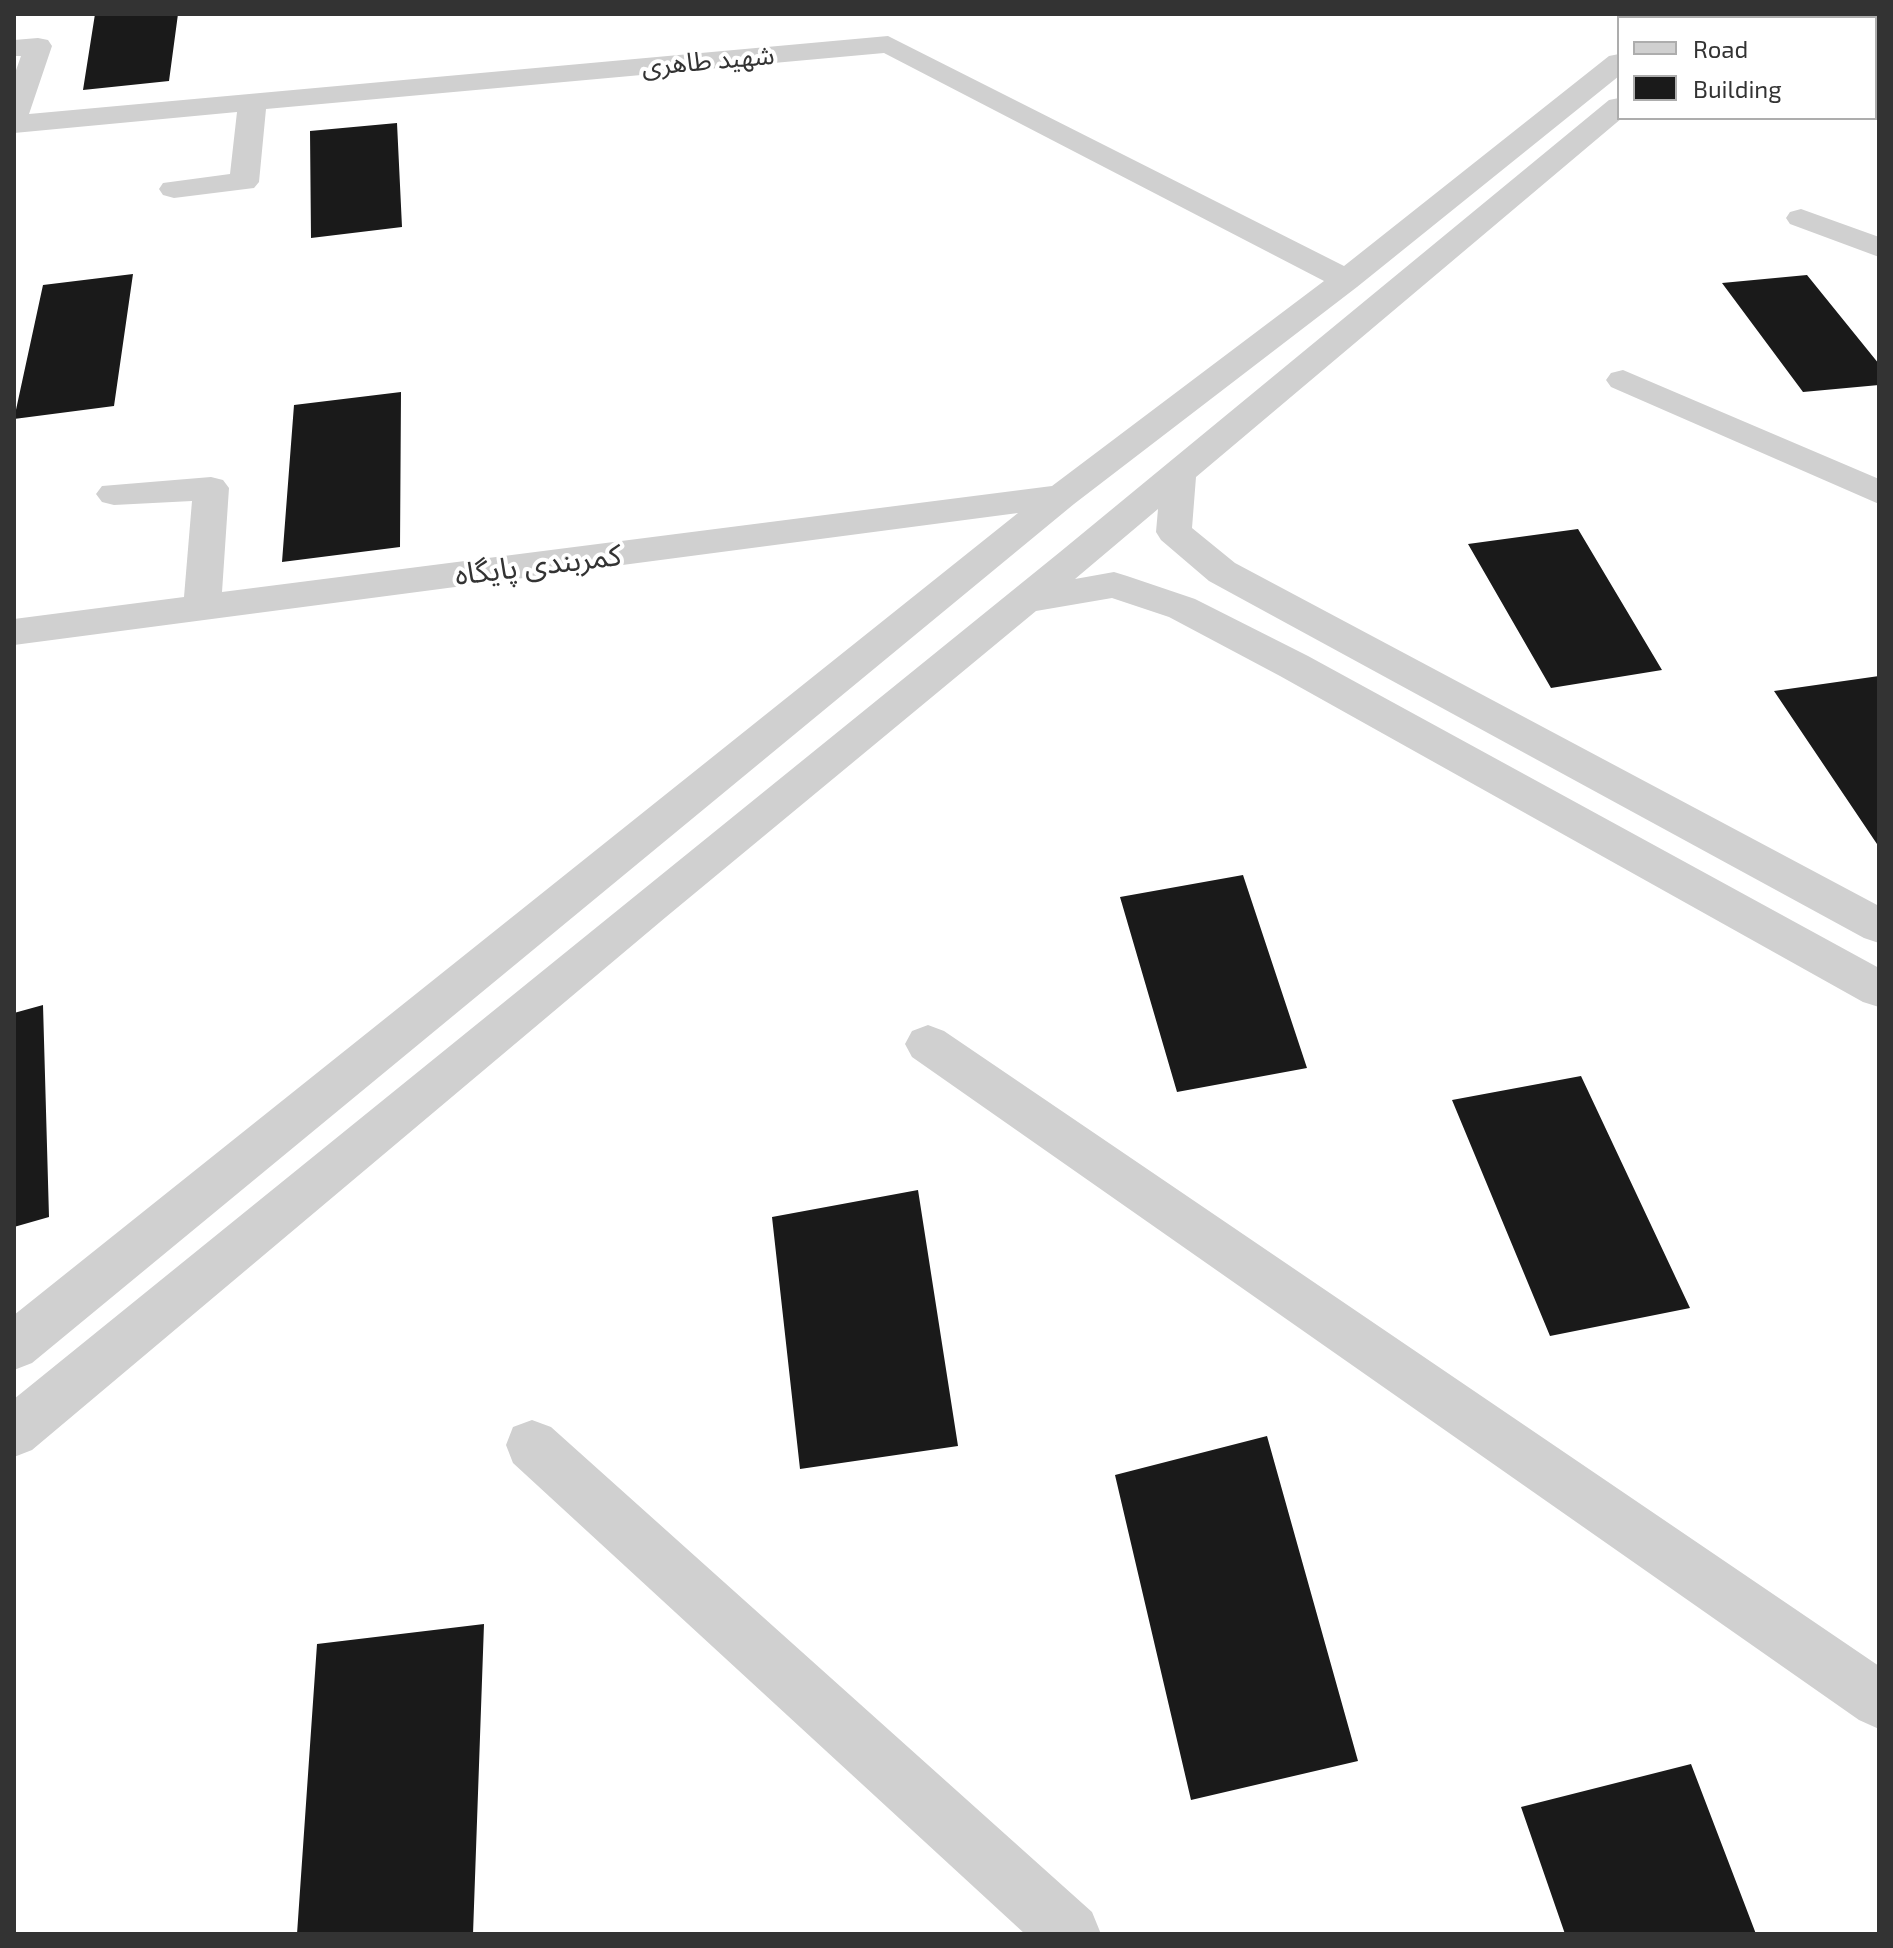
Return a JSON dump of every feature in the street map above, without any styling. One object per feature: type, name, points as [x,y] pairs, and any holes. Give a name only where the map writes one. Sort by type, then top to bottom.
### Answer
[{"type":"street","name":"شهید طاهری","points":[[14,124],[888,44],[1346,280]]},
{"type":"street","points":[[14,48],[38,46],[14,117]]},
{"type":"street","points":[[14,1346],[1062,496],[1346,280],[1617,64]]},
{"type":"street","points":[[174,189],[244,182],[252,103]]},
{"type":"street","points":[[14,1432],[1027,599],[1617,108]]},
{"type":"street","points":[[1801,218],[1879,248]]},
{"type":"street","points":[[1623,380],[1879,493]]},
{"type":"street","points":[[1179,473],[1174,532],[1222,572],[1879,926]]},
{"type":"street","points":[[114,494],[211,488],[202,609]]},
{"type":"street","name":"کمربندی پایگاه","points":[[14,632],[1062,496]]},
{"type":"street","points":[[1027,599],[1114,585],[1182,608],[1294,666],[1879,989]]},
{"type":"street","points":[[526,931],[576,967]]},
{"type":"street","points":[[928,1044],[1879,1700]]},
{"type":"street","points":[[532,1445],[1070,1934]]},
{"type":"building","points":[[95,14],[178,14],[169,81],[83,90]]},
{"type":"building","points":[[397,123],[402,227],[311,238],[310,131]]},
{"type":"building","points":[[133,274],[114,406],[14,419],[43,285]]},
{"type":"building","points":[[1807,275],[1879,364],[1879,385],[1803,392],[1722,283]]},
{"type":"building","points":[[401,392],[400,547],[282,562],[294,405]]},
{"type":"building","points":[[1578,529],[1662,670],[1551,688],[1468,544]]},
{"type":"building","points":[[1879,676],[1879,847],[1774,691]]},
{"type":"building","points":[[1243,875],[1307,1068],[1177,1092],[1120,897]]},
{"type":"building","points":[[43,1005],[49,1217],[14,1227],[14,1013]]},
{"type":"building","points":[[1581,1076],[1690,1308],[1550,1336],[1452,1100]]},
{"type":"building","points":[[918,1190],[958,1446],[800,1469],[772,1217]]},
{"type":"building","points":[[1267,1436],[1358,1761],[1191,1800],[1115,1475]]},
{"type":"building","points":[[484,1624],[473,1934],[297,1934],[317,1644]]},
{"type":"building","points":[[1691,1764],[1756,1934],[1565,1934],[1521,1807]]}]
